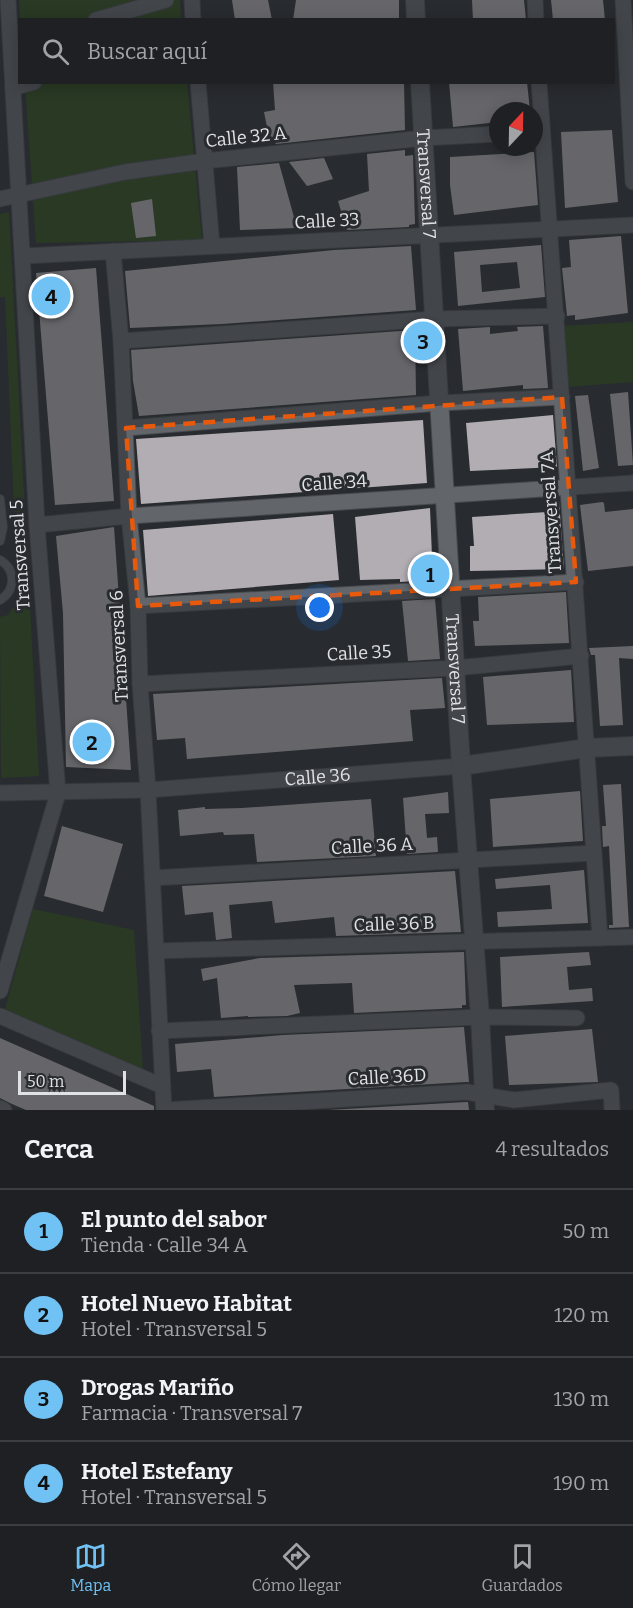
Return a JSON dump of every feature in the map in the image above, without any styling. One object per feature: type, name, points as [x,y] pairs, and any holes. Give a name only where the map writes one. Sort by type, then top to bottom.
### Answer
[{"type":"street","name":"Transversal 5","points":[[0,991],[58,793],[37,525],[24,256],[18,195],[13,87],[15,42],[8,0]]},
{"type":"street","points":[[103,18],[166,0]]},
{"type":"street","points":[[192,0],[193,18]]},
{"type":"street","points":[[415,0],[416,18]]},
{"type":"street","points":[[535,0],[536,18]]},
{"type":"street","points":[[623,0],[629,45],[633,182]]},
{"type":"street","points":[[13,87],[25,84]]},
{"type":"street","points":[[198,84],[212,246]]},
{"type":"street","name":"Transversal 7","points":[[420,84],[461,766],[485,1102]]},
{"type":"street","name":"Transversal 7A","points":[[539,84],[539,102]]},
{"type":"street","name":"Calle 32 A","points":[[0,199],[125,172],[205,161],[424,138],[489,134]]},
{"type":"street","name":"Transversal 7A","points":[[541,156],[557,316],[600,939]]},
{"type":"street","name":"Calle 33","points":[[24,256],[633,225]]},
{"type":"street","name":"Transversal 6","points":[[113,251],[121,341],[129,516],[138,606],[140,684],[148,790],[164,1110]]},
{"type":"street","points":[[121,341],[434,319],[557,316]]},
{"type":"street","points":[[126,428],[562,397]]},
{"type":"street","name":"Calle 34","points":[[37,525],[129,516],[633,483]]},
{"type":"street","points":[[138,606],[576,582]]},
{"type":"street","name":"Calle 35","points":[[140,684],[455,668],[581,656]]},
{"type":"street","name":"Calle 36","points":[[0,793],[148,790],[461,766],[587,748],[633,746]]},
{"type":"street","name":"Calle 36 A","points":[[152,878],[594,853]]},
{"type":"street","name":"Calle 36 B","points":[[157,951],[633,937]]},
{"type":"street","points":[[0,1016],[162,1086]]},
{"type":"street","points":[[159,1031],[480,1017],[577,1018]]},
{"type":"street","name":"Calle 36D","points":[[164,1110],[467,1092],[485,1102],[611,1090],[612,1110]]},
{"type":"lane","points":[[0,499],[3,528],[0,541]]},
{"type":"lane","points":[[0,560],[8,566],[12,579],[9,592],[0,600]]},
{"type":"highlighted area","points":[[562,397],[576,582],[138,606],[126,428]]},
{"type":"green space","points":[[19,0],[180,0],[181,18],[20,18]]},
{"type":"green space","points":[[25,84],[187,84],[202,240],[36,243]]},
{"type":"green space","points":[[9,212],[39,776],[1,778],[0,617],[8,615],[18,601],[5,297],[0,297],[0,214]]},
{"type":"green space","points":[[633,322],[633,382],[567,387],[562,326]]},
{"type":"green space","points":[[33,909],[134,930],[143,1072],[5,1009]]},
{"type":"building","points":[[232,0],[268,0],[272,18],[235,18]]},
{"type":"building","points":[[296,0],[399,0],[399,18],[293,18]]},
{"type":"building","points":[[472,0],[524,0],[526,18],[473,18]]},
{"type":"building","points":[[551,0],[603,0],[605,18],[553,18]]},
{"type":"building","points":[[273,84],[404,84],[405,130],[276,144],[268,132],[264,112],[275,110]]},
{"type":"building","points":[[449,84],[527,84],[529,102],[489,102],[489,123],[453,127]]},
{"type":"building","points":[[612,130],[618,202],[565,208],[561,132]]},
{"type":"building","points":[[405,150],[405,156],[413,155],[415,224],[409,227],[347,230],[338,201],[369,191],[367,154]]},
{"type":"building","points":[[489,155],[534,156],[538,205],[454,215],[450,185],[450,157]]},
{"type":"building","points":[[324,158],[333,179],[307,186],[289,162]]},
{"type":"building","points":[[279,163],[297,228],[240,230],[237,167]]},
{"type":"building","points":[[152,199],[156,236],[136,238],[131,203]]},
{"type":"building","points":[[621,236],[628,313],[575,320],[575,315],[567,316],[562,268],[571,267],[569,240]]},
{"type":"building","points":[[541,245],[545,297],[458,306],[454,252]],"holes":[[[517,262],[520,288],[482,292],[480,265]]]},
{"type":"building","points":[[411,246],[416,310],[130,328],[125,271],[334,250]]},
{"type":"building","points":[[96,268],[114,501],[55,505],[36,273]]},
{"type":"building","points":[[543,326],[548,388],[523,389],[523,385],[463,391],[458,329],[490,327],[490,334],[518,331],[517,327]]},
{"type":"building","points":[[415,330],[416,395],[139,416],[131,350]]},
{"type":"building","points":[[628,392],[633,465],[618,466],[610,394]]},
{"type":"building","points":[[588,395],[599,468],[583,471],[575,396]]},
{"type":"building","points":[[553,415],[557,467],[470,471],[466,423]]},
{"type":"building","points":[[423,420],[427,483],[141,504],[136,439]]},
{"type":"building","points":[[559,501],[564,569],[470,571],[470,546],[474,546],[472,517],[547,512],[546,502]]},
{"type":"building","points":[[602,502],[605,512],[633,509],[633,566],[588,571],[580,505]]},
{"type":"building","points":[[430,508],[433,580],[400,582],[400,579],[360,580],[355,517]]},
{"type":"building","points":[[333,514],[339,580],[148,596],[143,530]]},
{"type":"building","points":[[114,527],[131,770],[66,767],[63,613],[56,536]]},
{"type":"building","points":[[566,592],[569,643],[475,646],[473,621],[479,621],[478,597]]},
{"type":"building","points":[[435,599],[440,659],[408,661],[402,601]]},
{"type":"building","points":[[633,646],[633,659],[619,658],[623,725],[600,726],[595,655],[591,655],[589,648]]},
{"type":"building","points":[[571,670],[574,722],[487,725],[483,677]]},
{"type":"building","points":[[442,678],[445,708],[410,710],[413,741],[187,759],[185,738],[157,740],[153,694]]},
{"type":"building","points":[[621,784],[629,927],[609,928],[609,925],[613,925],[609,846],[603,847],[602,826],[606,826],[603,785]]},
{"type":"building","points":[[580,791],[583,841],[493,847],[490,799]]},
{"type":"building","points":[[448,792],[449,813],[425,814],[427,838],[437,837],[438,852],[407,854],[403,798]]},
{"type":"building","points":[[371,799],[376,856],[257,862],[254,834],[224,835],[223,832],[180,836],[178,810]]},
{"type":"building","points":[[62,826],[123,844],[103,912],[44,896]]},
{"type":"building","points":[[584,870],[588,923],[498,927],[497,912],[552,909],[550,885],[496,889],[495,879]]},
{"type":"building","points":[[455,871],[461,932],[336,936],[334,917],[275,923],[272,901],[229,905],[232,938],[216,940],[213,912],[185,915],[182,886]]},
{"type":"building","points":[[464,952],[466,1005],[462,1005],[462,1008],[354,1013],[352,983],[294,985],[300,1013],[287,1016],[221,1018],[217,978],[203,981],[201,969],[260,958]]},
{"type":"building","points":[[589,952],[591,965],[567,967],[569,990],[592,988],[593,1001],[502,1007],[500,957]]},
{"type":"building","points":[[464,1027],[469,1082],[214,1097],[211,1069],[177,1072],[175,1044],[283,1035]]},
{"type":"building","points":[[592,1029],[598,1082],[509,1085],[505,1036]]},
{"type":"building","points":[[0,1038],[154,1106],[154,1110],[26,1110],[12,1104],[0,1098]]},
{"type":"building","points":[[468,1102],[469,1110],[328,1110]]},
{"type":"place","name":"Hotel Estefany","points":[[51,296]]},
{"type":"place","name":"Drogas Mariño","points":[[423,341]]},
{"type":"place","name":"El punto del sabor","points":[[430,574]]},
{"type":"place","name":"Hotel Nuevo Habitat","points":[[92,742]]}]
